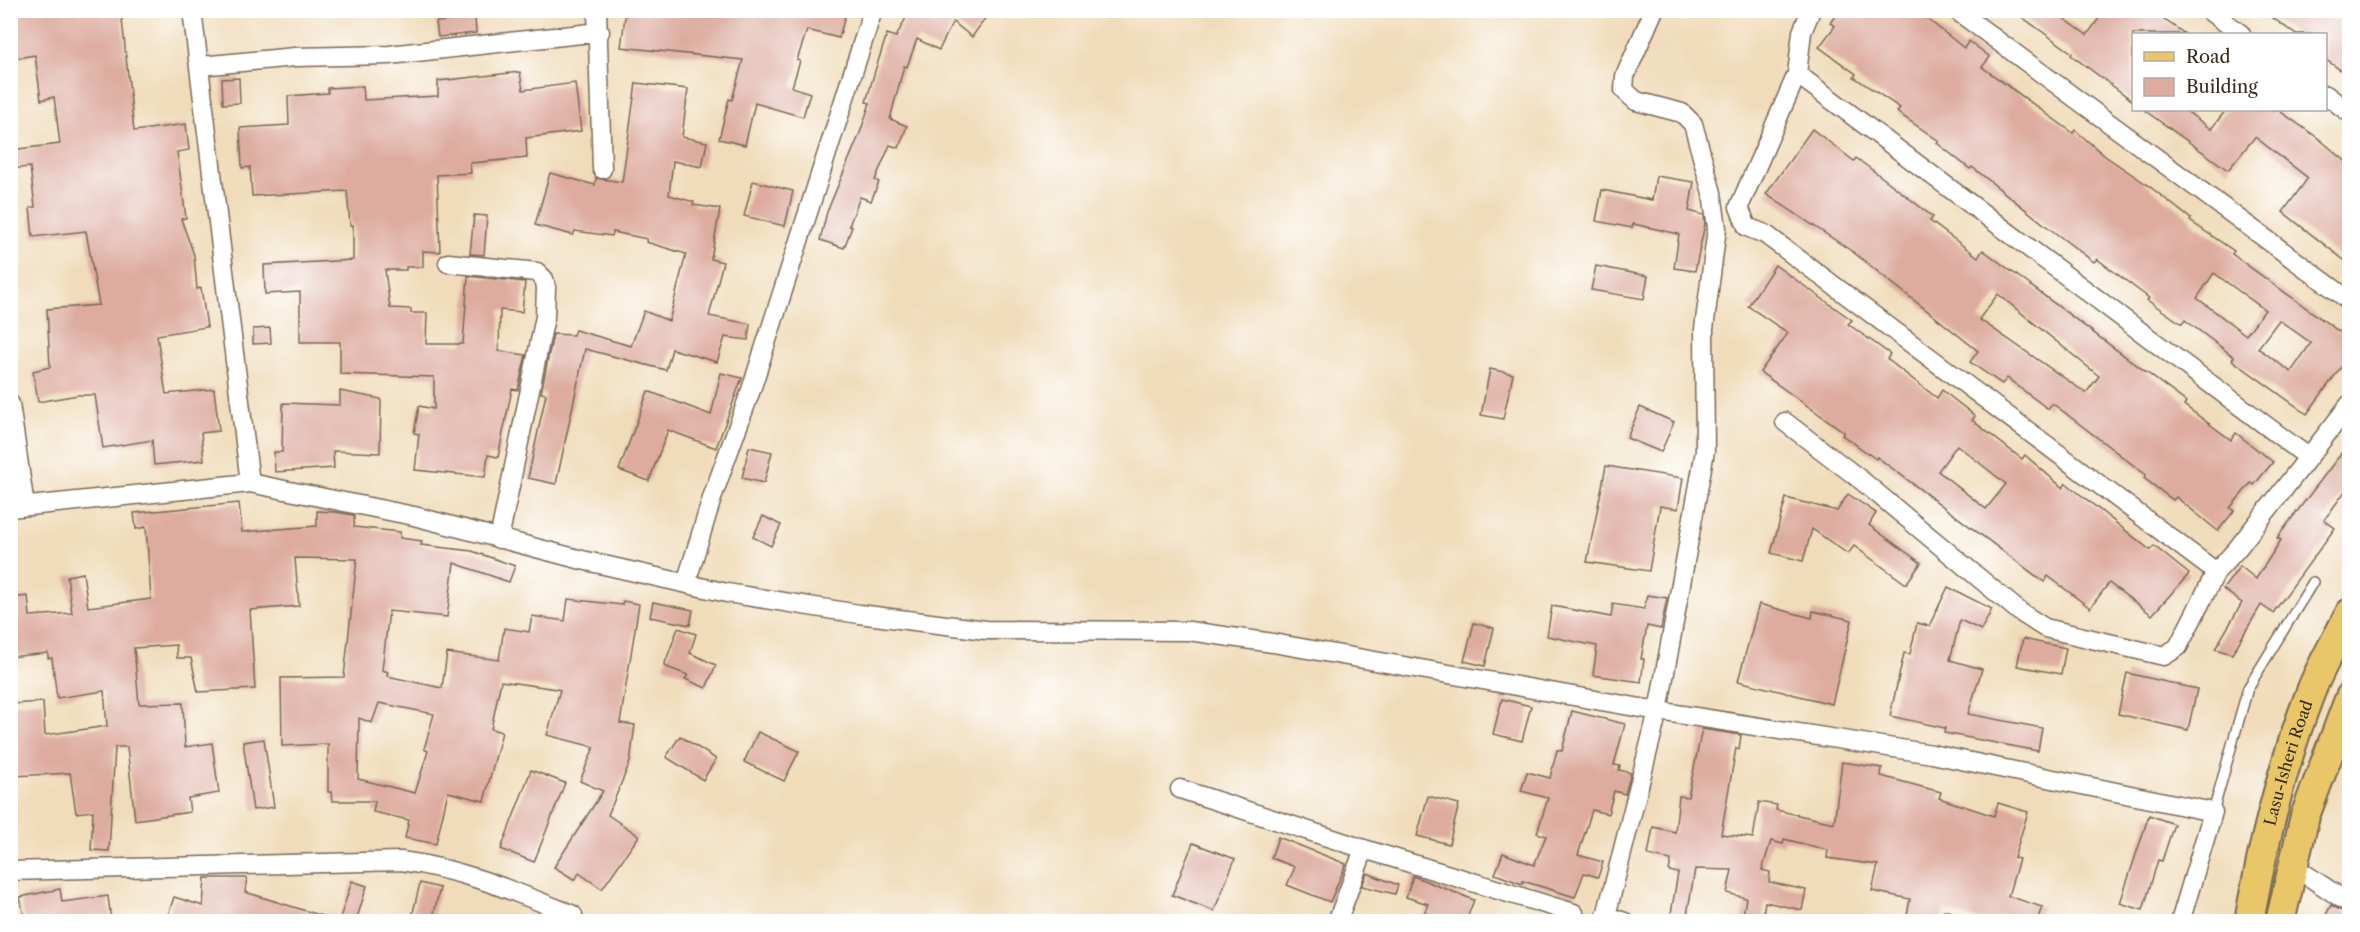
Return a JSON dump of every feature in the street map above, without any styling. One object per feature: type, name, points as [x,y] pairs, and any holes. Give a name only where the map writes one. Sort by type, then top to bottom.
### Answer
[{"type":"main road","name":"Lasu-Isheri Road","points":[[2249,921],[2263,842],[2284,767],[2312,689],[2349,613]]},
{"type":"main road","name":"Lasu-Isheri Road","points":[[2280,921],[2305,816],[2349,697]]},
{"type":"street","points":[[192,10],[250,483]]},
{"type":"street","points":[[597,10],[600,32],[602,169]]},
{"type":"street","points":[[686,583],[712,495],[751,390],[873,10]]},
{"type":"street","points":[[1606,916],[1658,711],[1705,451],[1704,329],[1717,228],[1712,193],[1693,123],[1682,113],[1636,101],[1624,90],[1625,76],[1654,10]]},
{"type":"street","points":[[1811,10],[1802,32],[1797,75],[1738,207],[1748,228],[1765,234],[2216,572]]},
{"type":"street","points":[[1956,10],[2349,301]]},
{"type":"street","points":[[2208,10],[2240,33]]},
{"type":"street","points":[[200,66],[295,57],[389,55],[600,32]]},
{"type":"street","points":[[1797,75],[2308,457]]},
{"type":"street","points":[[2327,97],[2349,113]]},
{"type":"street","points":[[448,263],[537,272],[544,279],[546,287],[545,317],[538,358],[499,539]]},
{"type":"street","points":[[1785,422],[1861,480],[2020,612],[2045,628],[2164,656],[2178,647],[2216,572],[2237,549],[2349,404]]},
{"type":"street","points":[[10,405],[18,507],[250,483],[414,516],[499,539],[727,593],[859,614],[986,630],[1189,631],[1273,643],[1658,711],[1932,754],[2213,812],[2180,921]]},
{"type":"street","points":[[1180,789],[1573,917],[1606,916],[1625,921]]},
{"type":"street","points":[[1337,921],[1364,849]]},
{"type":"street","points":[[10,871],[401,861],[437,866],[494,882],[573,915]]},
{"type":"street","points":[[2293,866],[2349,904]]},
{"type":"lane","points":[[2213,812],[2248,688],[2313,582]]},
{"type":"building","points":[[10,10],[121,10],[134,131],[186,124],[189,150],[177,152],[186,218],[181,219],[194,255],[197,289],[201,288],[207,327],[157,335],[166,394],[214,389],[219,431],[201,433],[204,460],[154,465],[152,440],[103,448],[95,395],[78,395],[38,402],[33,371],[50,367],[47,309],[99,305],[86,231],[33,237],[30,208],[35,207],[30,167],[10,169],[10,150],[60,144],[54,97],[41,100],[35,55],[10,59]]},
{"type":"building","points":[[626,10],[825,10],[845,16],[839,38],[807,30],[797,60],[800,61],[792,87],[810,93],[803,117],[755,103],[745,145],[719,139],[729,99],[732,100],[743,60],[621,47]]},
{"type":"building","points":[[910,10],[991,10],[972,37],[953,22],[939,50],[917,39],[907,67],[904,66],[890,119],[907,126],[899,148],[890,145],[875,180],[879,182],[871,201],[860,197],[849,226],[852,227],[844,248],[820,240],[827,212],[870,103],[866,102],[887,34],[896,37]]},
{"type":"building","points":[[1839,10],[1916,10],[1964,48],[1969,41],[1990,57],[1982,67],[2073,133],[2075,130],[2105,156],[2149,186],[2191,219],[2190,221],[2234,251],[2232,254],[2349,339],[2349,356],[2307,414],[2232,360],[2234,357],[2185,320],[2182,324],[2147,300],[2149,298],[2097,259],[2094,262],[1972,167],[1970,169],[1937,143],[1939,141],[1897,112],[1900,108],[1854,77],[1856,74],[1819,47],[1835,26],[1830,23]],"holes":[[[2214,273],[2265,310],[2246,335],[2197,298]],[[2279,320],[2311,343],[2291,372],[2258,348]]]},
{"type":"building","points":[[2012,10],[2052,10],[2087,35],[2105,10],[2150,10],[2184,33],[2132,33],[2132,100],[2071,55],[2072,53]]},
{"type":"building","points":[[2262,10],[2349,10],[2349,76],[2327,60],[2327,33],[2294,33]]},
{"type":"building","points":[[475,18],[476,33],[438,37],[436,22]]},
{"type":"building","points":[[520,72],[523,90],[575,83],[581,131],[526,138],[527,158],[470,163],[471,173],[437,175],[440,252],[423,251],[423,267],[385,270],[390,308],[411,309],[411,313],[427,313],[426,344],[463,344],[468,276],[525,282],[522,312],[500,310],[499,351],[526,355],[518,390],[512,389],[498,457],[488,455],[485,477],[415,470],[419,434],[414,433],[419,406],[434,409],[434,377],[340,374],[340,342],[300,342],[300,292],[265,294],[264,265],[353,260],[353,225],[350,225],[347,191],[252,196],[250,167],[242,168],[240,128],[289,125],[288,96],[328,93],[328,88],[363,86],[364,100],[438,96],[438,81]]},
{"type":"building","points":[[239,78],[240,103],[223,104],[222,79]]},
{"type":"building","points":[[636,83],[688,89],[682,137],[707,142],[702,167],[673,161],[669,195],[694,202],[693,205],[720,209],[711,259],[723,262],[709,316],[750,324],[748,340],[725,337],[717,362],[672,349],[666,370],[585,349],[556,484],[528,478],[546,394],[541,393],[553,334],[573,335],[575,330],[631,346],[644,311],[669,321],[686,254],[646,242],[647,239],[613,232],[612,236],[575,231],[573,235],[535,225],[550,173],[595,185],[596,178],[622,182]]},
{"type":"building","points":[[2145,111],[2186,111],[2211,129],[2225,111],[2279,111],[2318,138],[2349,164],[2349,264],[2283,212],[2308,178],[2255,137],[2228,170]]},
{"type":"building","points":[[1812,129],[1854,161],[1856,158],[1887,181],[1933,217],[1930,221],[1978,257],[1983,250],[2186,402],[2184,405],[2231,440],[2236,433],[2273,462],[2254,485],[2251,483],[2230,508],[2234,511],[2218,531],[2176,497],[2173,500],[2144,478],[2146,475],[2052,403],[2048,409],[2007,378],[2002,384],[1970,362],[1978,351],[1853,252],[1766,194]],"holes":[[[1998,294],[2099,376],[2086,393],[1979,319]]]},
{"type":"building","points":[[1656,176],[1694,182],[1689,211],[1704,215],[1705,224],[1695,271],[1674,268],[1679,234],[1633,224],[1632,228],[1596,221],[1602,190],[1652,200]]},
{"type":"building","points":[[753,181],[793,191],[785,226],[744,216]]},
{"type":"building","points":[[474,215],[487,216],[484,255],[470,254]]},
{"type":"building","points":[[1775,265],[1852,320],[1848,324],[1890,354],[1887,359],[1937,398],[1942,390],[1975,416],[1972,420],[2022,459],[2025,455],[2063,488],[2066,483],[2150,550],[2154,546],[2189,574],[2152,615],[2109,583],[2090,608],[2048,576],[2044,582],[1877,457],[1876,459],[1842,435],[1844,432],[1760,372],[1788,333],[1748,306]],"holes":[[[1957,445],[2006,484],[1986,509],[1938,471]]]},
{"type":"building","points":[[1596,266],[1648,276],[1644,299],[1591,290]]},
{"type":"building","points":[[270,328],[271,343],[253,344],[253,329]]},
{"type":"building","points":[[1490,369],[1513,374],[1503,419],[1481,415]]},
{"type":"building","points":[[721,373],[742,378],[716,448],[668,430],[649,481],[619,470],[648,391],[711,415]]},
{"type":"building","points":[[340,391],[381,399],[380,453],[333,451],[334,468],[275,472],[274,452],[282,452],[283,403],[340,405]]},
{"type":"building","points":[[1640,407],[1674,422],[1661,452],[1627,438]]},
{"type":"building","points":[[2349,443],[2349,486],[2324,520],[2335,528],[2273,613],[2261,605],[2232,654],[2215,649],[2242,603],[2223,589],[2240,566],[2256,579],[2281,540],[2277,538]]},
{"type":"building","points":[[749,447],[772,452],[764,483],[742,478]]},
{"type":"building","points":[[1606,466],[1683,478],[1678,509],[1660,506],[1649,571],[1587,562]]},
{"type":"building","points":[[1848,494],[1876,513],[1869,525],[1921,563],[1906,584],[1854,546],[1848,554],[1812,529],[1803,561],[1771,553],[1786,498],[1837,511]]},
{"type":"building","points":[[239,503],[242,532],[317,526],[317,511],[335,512],[354,515],[354,527],[400,532],[400,538],[422,541],[421,545],[472,551],[515,566],[509,582],[454,563],[447,617],[389,611],[382,670],[388,672],[387,676],[442,688],[447,653],[499,660],[504,628],[529,632],[532,616],[565,621],[568,599],[622,605],[623,601],[639,604],[620,723],[635,725],[630,762],[608,815],[639,836],[602,889],[579,873],[575,880],[554,867],[603,791],[580,781],[594,747],[547,735],[560,690],[501,681],[491,729],[502,732],[484,801],[448,792],[436,844],[405,838],[409,820],[373,812],[375,801],[332,801],[331,792],[328,792],[328,744],[282,746],[281,678],[344,677],[357,559],[295,558],[299,606],[250,610],[255,689],[198,692],[191,658],[177,658],[176,645],[134,648],[139,704],[183,703],[185,747],[212,743],[219,793],[188,798],[190,812],[135,820],[127,747],[115,747],[109,851],[91,850],[93,811],[76,813],[70,773],[14,776],[11,704],[43,702],[45,735],[107,726],[104,691],[57,698],[52,658],[48,658],[48,653],[10,657],[10,598],[28,596],[30,616],[72,613],[67,576],[83,573],[88,607],[151,599],[146,527],[136,529],[134,513]],"holes":[[[379,703],[434,714],[424,749],[428,751],[415,793],[358,779],[359,718],[372,723]]]},
{"type":"building","points":[[763,516],[781,525],[771,546],[753,537]]},
{"type":"building","points":[[1948,587],[1992,609],[1981,630],[1960,620],[1950,660],[1982,669],[1968,714],[2042,728],[2038,751],[1944,733],[1945,728],[1890,716],[1904,653],[1910,654],[1917,623],[1929,626]]},
{"type":"building","points":[[1647,595],[1667,598],[1661,629],[1647,626],[1641,659],[1644,659],[1641,682],[1593,675],[1597,646],[1547,636],[1552,606],[1611,617],[1613,604],[1644,609]]},
{"type":"building","points":[[653,602],[693,610],[690,625],[650,617]]},
{"type":"building","points":[[1759,604],[1812,618],[1813,611],[1852,620],[1832,704],[1738,681]]},
{"type":"building","points":[[1474,623],[1494,628],[1485,666],[1464,661]]},
{"type":"building","points":[[678,628],[696,634],[690,653],[716,665],[706,688],[685,679],[688,675],[664,666]]},
{"type":"building","points":[[2023,639],[2066,648],[2061,674],[2017,666]]},
{"type":"building","points":[[2127,673],[2197,689],[2188,730],[2118,714]]},
{"type":"building","points":[[1502,699],[1531,706],[1522,741],[1493,734]]},
{"type":"building","points":[[1572,711],[1625,724],[1614,765],[1620,766],[1619,770],[1631,773],[1625,794],[1614,791],[1608,814],[1592,810],[1578,855],[1603,862],[1598,877],[1584,873],[1575,897],[1523,881],[1522,884],[1495,874],[1503,853],[1534,865],[1546,836],[1537,833],[1548,798],[1521,791],[1527,772],[1550,778],[1557,750],[1562,751]]},
{"type":"building","points":[[1702,729],[1741,735],[1739,749],[1736,748],[1721,834],[1753,838],[1759,802],[1777,805],[1776,810],[1834,823],[1842,762],[1882,768],[1881,776],[1941,792],[1939,798],[1994,816],[1998,803],[2028,812],[2014,858],[2019,859],[2008,896],[2042,907],[2037,921],[1982,921],[1944,910],[1941,921],[1906,921],[1910,899],[1872,891],[1878,865],[1827,858],[1828,850],[1784,839],[1783,844],[1771,841],[1762,870],[1770,872],[1769,882],[1806,890],[1802,910],[1765,902],[1762,921],[1742,921],[1746,898],[1727,893],[1732,870],[1695,869],[1686,921],[1670,919],[1678,873],[1669,871],[1671,860],[1648,855],[1653,827],[1675,832],[1679,796],[1688,797]]},
{"type":"building","points":[[758,732],[799,751],[784,781],[744,762]]},
{"type":"building","points":[[680,736],[716,759],[703,780],[666,757]]},
{"type":"building","points":[[264,739],[274,807],[253,810],[243,742]]},
{"type":"building","points":[[531,770],[565,783],[534,862],[501,849]]},
{"type":"building","points":[[1428,796],[1459,804],[1449,844],[1417,836]]},
{"type":"building","points":[[2149,815],[2174,824],[2162,861],[2158,860],[2143,910],[2120,903]]},
{"type":"building","points":[[1278,837],[1346,864],[1330,902],[1287,885],[1295,867],[1271,858]]},
{"type":"building","points":[[1193,843],[1235,859],[1214,911],[1172,895]]},
{"type":"building","points":[[1367,873],[1398,885],[1395,894],[1362,886]]},
{"type":"building","points":[[1413,876],[1474,900],[1466,921],[1421,921],[1428,904],[1406,897]]},
{"type":"building","points":[[205,878],[247,878],[245,892],[329,918],[328,921],[166,921],[174,897],[203,906]]},
{"type":"building","points":[[352,881],[367,886],[356,921],[339,921]]},
{"type":"building","points":[[420,883],[440,888],[432,921],[411,921]]},
{"type":"building","points":[[60,889],[62,902],[108,896],[111,921],[25,921],[20,897]]},
{"type":"building","points":[[2331,905],[2349,915],[2349,921],[2323,921]]}]
